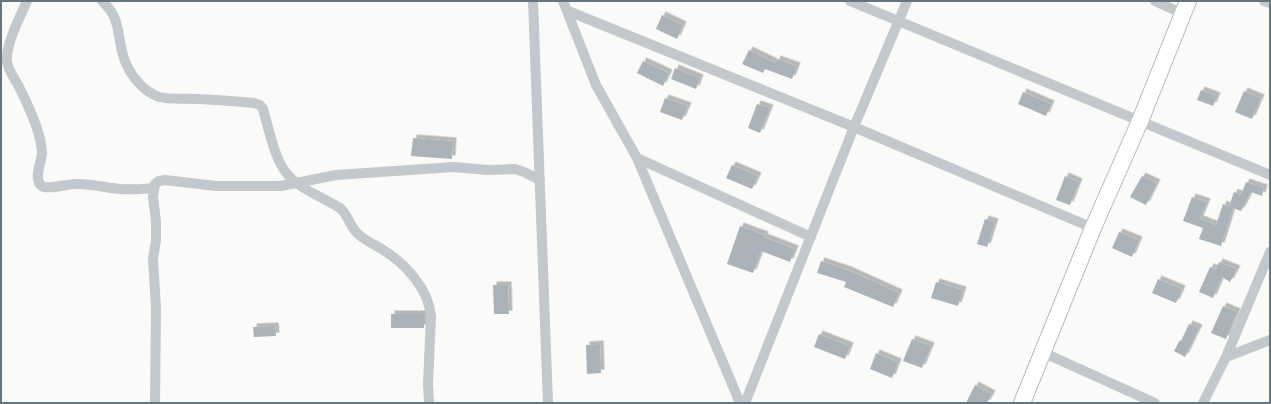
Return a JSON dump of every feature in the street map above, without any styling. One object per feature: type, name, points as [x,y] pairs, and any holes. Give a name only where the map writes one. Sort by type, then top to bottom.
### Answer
[{"type":"main road","points":[[1022,403],[1093,228],[1140,122],[1186,7]]},
{"type":"street","points":[[27,1],[10,43],[7,54],[7,63],[20,87],[38,131],[42,154],[38,173],[41,184],[44,187],[49,188],[62,185],[89,183],[120,189],[154,188]]},
{"type":"street","points":[[102,1],[112,11],[116,18],[127,68],[138,82],[146,89],[160,97],[249,102],[260,105],[263,109],[277,155],[288,175],[297,183],[340,208],[345,213],[357,233],[368,242],[399,260],[419,284],[430,305],[432,316],[428,384],[429,403]]},
{"type":"street","points":[[534,1],[548,403]]},
{"type":"street","points":[[563,1],[596,85],[637,158],[740,403]]},
{"type":"street","points":[[850,1],[1270,175]]},
{"type":"street","points":[[745,403],[854,127],[907,1]]},
{"type":"street","points":[[1155,1],[1186,7]]},
{"type":"street","points":[[1264,1],[1270,3]]},
{"type":"street","points":[[568,11],[854,127],[1093,228]]},
{"type":"street","points":[[637,158],[811,237]]},
{"type":"street","points":[[155,403],[156,308],[153,259],[156,240],[154,188],[155,184],[159,181],[165,180],[216,186],[281,186],[336,175],[454,168],[488,170],[516,169],[540,180]]},
{"type":"street","points":[[1203,403],[1226,357],[1270,252]]},
{"type":"street","points":[[1226,357],[1270,340]]},
{"type":"street","points":[[1042,352],[1155,403]]},
{"type":"building","points":[[662,15],[683,25],[677,39],[656,29]]},
{"type":"building","points":[[749,50],[776,63],[777,59],[797,66],[792,79],[765,69],[763,73],[742,64]]},
{"type":"building","points":[[643,61],[669,73],[663,86],[637,73]]},
{"type":"building","points":[[675,68],[700,78],[696,89],[671,79]]},
{"type":"building","points":[[1201,90],[1217,96],[1213,106],[1197,100]]},
{"type":"building","points":[[1244,91],[1261,98],[1252,119],[1235,112]]},
{"type":"building","points":[[1023,92],[1051,104],[1046,116],[1018,104]]},
{"type":"building","points":[[665,98],[688,106],[682,120],[660,112]]},
{"type":"building","points":[[757,104],[770,108],[760,133],[748,128]]},
{"type":"building","points":[[413,138],[453,141],[452,159],[411,156]]},
{"type":"building","points":[[732,165],[758,176],[752,189],[726,178]]},
{"type":"building","points":[[1065,176],[1079,182],[1070,205],[1056,200]]},
{"type":"building","points":[[1142,176],[1157,183],[1146,205],[1130,197]]},
{"type":"building","points":[[1246,182],[1264,188],[1262,196],[1251,192],[1241,211],[1229,206],[1234,192],[1241,195]]},
{"type":"building","points":[[1192,197],[1207,202],[1200,219],[1216,225],[1223,204],[1233,208],[1221,246],[1199,239],[1203,228],[1183,221]]},
{"type":"building","points":[[985,219],[995,222],[987,247],[977,244]]},
{"type":"building","points":[[740,226],[765,235],[764,237],[795,249],[790,262],[761,251],[753,273],[727,264]]},
{"type":"building","points":[[1119,232],[1139,240],[1132,257],[1112,248]]},
{"type":"building","points":[[821,261],[848,270],[899,293],[893,307],[844,287],[846,282],[817,273]]},
{"type":"building","points":[[1219,262],[1237,269],[1230,282],[1222,277],[1213,298],[1199,292],[1210,267],[1216,269]]},
{"type":"building","points":[[1158,279],[1182,289],[1176,303],[1152,293]]},
{"type":"building","points":[[936,282],[963,290],[958,306],[931,298]]},
{"type":"building","points":[[493,285],[508,285],[509,314],[494,314]]},
{"type":"building","points":[[1223,306],[1237,312],[1226,339],[1211,333]]},
{"type":"building","points":[[391,314],[424,314],[424,328],[391,328]]},
{"type":"building","points":[[1189,324],[1199,328],[1185,357],[1174,351],[1180,340],[1181,341]]},
{"type":"building","points":[[275,326],[276,336],[254,337],[253,327]]},
{"type":"building","points":[[819,334],[850,346],[845,359],[814,347]]},
{"type":"building","points":[[912,339],[931,346],[922,368],[903,361]]},
{"type":"building","points":[[600,344],[601,373],[587,374],[586,345]]},
{"type":"building","points":[[876,353],[898,362],[892,378],[870,369]]},
{"type":"building","points":[[975,385],[992,394],[987,403],[966,403]]}]
